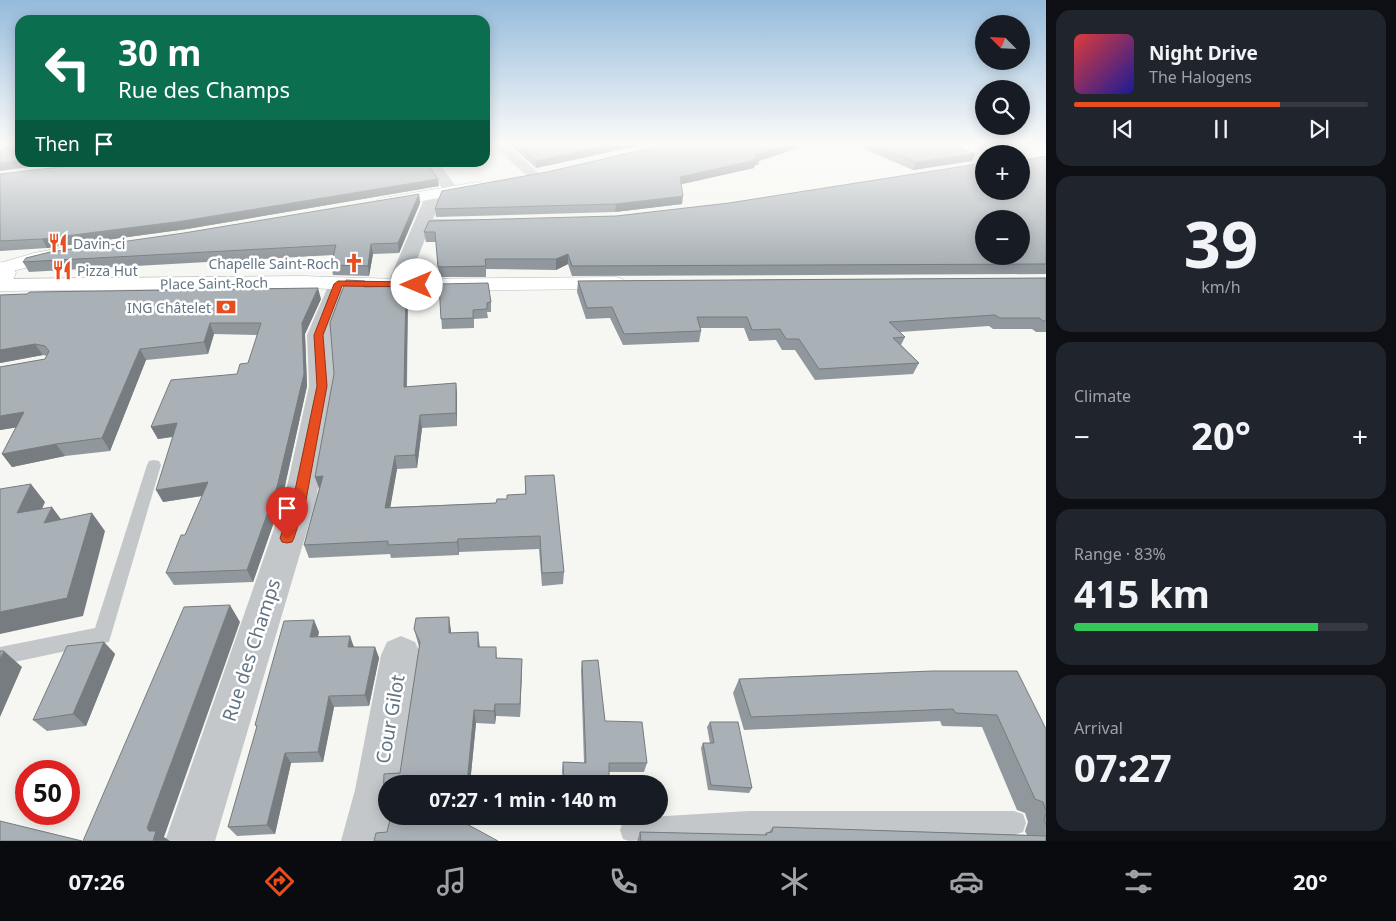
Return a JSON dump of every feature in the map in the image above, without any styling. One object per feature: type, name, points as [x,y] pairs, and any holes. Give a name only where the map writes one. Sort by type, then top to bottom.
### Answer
[{"type":"main road","points":[[368,206],[490,185]]},
{"type":"main road","points":[[0,276],[34,259],[80,251]]},
{"type":"main road","name":"Place Saint-Roch","points":[[0,276],[397,285],[635,283]]},
{"type":"street","points":[[397,285],[422,224],[443,194],[439,183]]},
{"type":"street","points":[[422,224],[480,222]]},
{"type":"street","name":"Rue des Champs","points":[[190,841],[300,500],[322,386],[318,335],[338,284]]},
{"type":"street","name":"Cour Gilot","points":[[366,841],[378,790],[401,655]]},
{"type":"lane","points":[[0,656],[102,636],[154,464]]},
{"type":"lane","points":[[632,830],[749,832],[1014,823]]},
{"type":"building","points":[[0,183],[412,183],[183,221],[42,239],[0,241]]},
{"type":"building","points":[[485,183],[681,183],[683,196],[616,204],[435,209],[442,191]]},
{"type":"building","points":[[855,183],[975,183],[975,200],[1030,200],[1030,183],[1046,183],[1046,264],[1030,264],[1030,210],[975,210],[975,264],[572,266],[568,254],[556,259],[485,259],[486,266],[438,267],[435,232],[424,232],[429,221],[616,216],[729,203]]},
{"type":"building","points":[[419,194],[398,243],[371,244],[368,266],[331,265],[336,245],[23,262],[26,258],[50,252],[184,233]]},
{"type":"building","points":[[1046,278],[1046,321],[1039,318],[1000,318],[995,315],[889,322],[905,337],[893,338],[919,363],[819,369],[799,339],[786,339],[780,329],[752,330],[747,317],[697,317],[701,331],[624,334],[612,307],[587,308],[578,281]]},
{"type":"building","points":[[346,280],[365,281],[364,287],[406,286],[404,387],[456,383],[456,413],[420,415],[415,455],[395,456],[385,508],[496,503],[497,499],[507,499],[507,495],[526,494],[525,476],[554,475],[564,572],[542,573],[540,536],[458,539],[457,542],[388,545],[388,541],[304,545],[323,476],[315,477],[334,374],[330,323]]},
{"type":"building","points":[[488,283],[491,302],[487,303],[487,309],[473,310],[473,318],[441,319],[439,284]]},
{"type":"building","points":[[318,288],[302,323],[304,374],[277,487],[247,570],[166,573],[181,535],[185,535],[208,482],[156,490],[177,423],[151,427],[171,380],[237,374],[240,364],[248,363],[261,323],[210,323],[204,342],[140,349],[102,438],[2,454],[24,412],[0,416],[0,367],[45,359],[49,351],[45,346],[35,344],[0,350],[0,295],[27,294],[30,292]]},
{"type":"building","points":[[31,484],[17,513],[52,507],[44,523],[92,513],[67,598],[0,612],[0,489]]},
{"type":"building","points":[[230,605],[147,828],[149,831],[156,831],[153,841],[83,841],[184,607]]},
{"type":"building","points":[[449,617],[449,633],[478,632],[478,647],[496,647],[496,658],[522,659],[520,704],[495,704],[494,711],[474,710],[468,775],[384,775],[400,773],[420,642],[414,629],[416,618]]},
{"type":"building","points":[[314,620],[310,637],[350,636],[348,647],[375,647],[365,695],[329,696],[318,752],[285,753],[267,825],[228,827],[284,621]]},
{"type":"building","points":[[104,642],[73,714],[33,720],[67,646]]},
{"type":"building","points":[[0,651],[4,651],[0,659]]},
{"type":"building","points":[[598,660],[605,721],[642,722],[647,763],[609,763],[609,775],[564,775],[563,762],[586,763],[582,661]]},
{"type":"building","points":[[932,671],[1017,671],[1046,729],[1046,811],[1043,802],[1035,799],[997,715],[956,713],[953,709],[751,717],[739,679]]},
{"type":"building","points":[[710,722],[738,722],[752,788],[711,785],[703,743],[714,743]]},
{"type":"building","points":[[0,821],[82,841],[0,841]]},
{"type":"building","points":[[389,825],[469,825],[498,841],[374,841],[376,833],[387,832]]},
{"type":"building","points":[[773,827],[1046,836],[1046,841],[641,841],[640,832],[767,835],[766,833],[772,832]]},
{"type":"place","name":"Davin-ci","points":[[58,243]]},
{"type":"place","name":"Chapelle Saint-Roch","points":[[354,263]]},
{"type":"place","name":"Pizza Hut","points":[[62,270]]},
{"type":"place","name":"ING Châtelet","points":[[226,307]]},
{"type":"route","points":[[287,538],[300,500],[322,386],[318,335],[338,284],[417,285]]}]
